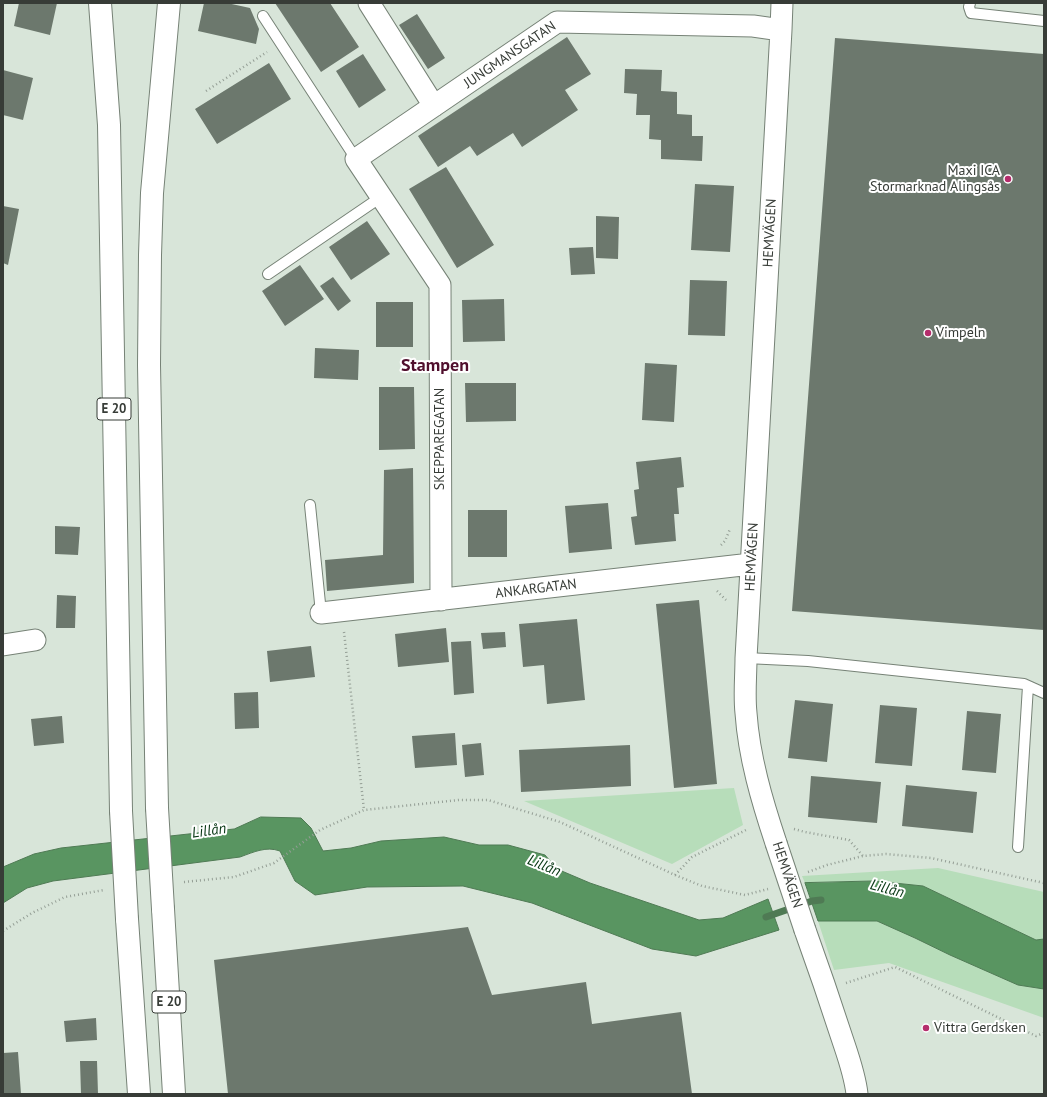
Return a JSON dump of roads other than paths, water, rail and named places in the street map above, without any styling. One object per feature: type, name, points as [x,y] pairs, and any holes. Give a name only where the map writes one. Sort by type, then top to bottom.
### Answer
[{"type":"highway","name":"E 20","points":[[100,3],[110,133],[121,811],[139,1094]]},
{"type":"highway","name":"E 20","points":[[169,3],[152,193],[149,372],[157,808],[174,1094]]},
{"type":"street","points":[[369,3],[434,106]]},
{"type":"street","name":"HEMVÄGEN","points":[[782,3],[746,658],[745,713],[752,760],[768,821],[826,989],[854,1079],[857,1094]]},
{"type":"street","name":"JUNGMANSGATAN","points":[[356,159],[557,22],[753,26],[781,30]]},
{"type":"street","name":"SKEPPAREGATAN","points":[[356,159],[440,285],[441,600]]},
{"type":"street","name":"ANKARGATAN","points":[[331,613],[752,564]]},
{"type":"street","points":[[3,645],[35,640]]},
{"type":"lane","points":[[970,3],[969,7],[971,13],[1044,21]]},
{"type":"lane","points":[[263,16],[356,159]]},
{"type":"lane","points":[[268,274],[382,197]]},
{"type":"lane","points":[[310,506],[331,613]]},
{"type":"lane","points":[[746,658],[808,661],[1024,684],[1044,693]]},
{"type":"lane","points":[[1018,847],[1028,686]]},
{"type":"water","points":[[261,817],[301,818],[311,828],[323,851],[351,848],[381,841],[444,837],[479,845],[508,845],[545,855],[557,869],[590,883],[699,920],[723,918],[768,899],[779,930],[696,956],[652,949],[532,903],[463,886],[367,887],[315,895],[295,881],[280,851],[270,849],[260,850],[240,857],[53,881],[27,888],[3,903],[3,867],[34,854],[61,848],[234,829]]},
{"type":"water","points":[[875,881],[923,886],[1036,940],[1044,939],[1044,989],[1018,985],[877,921],[818,921],[805,883]]},
{"type":"waterway","name":"Lillån","points":[[766,917],[812,901],[821,900]]},
{"type":"place","name":"Maxi ICA Stormarknad Alingsås","points":[[1008,179]]},
{"type":"place","name":"Vimpeln","points":[[928,333]]},
{"type":"place","name":"Vittra Gerdsken","points":[[926,1028]]},
{"type":"district","name":"Stampen","points":[[435,366]]}]
